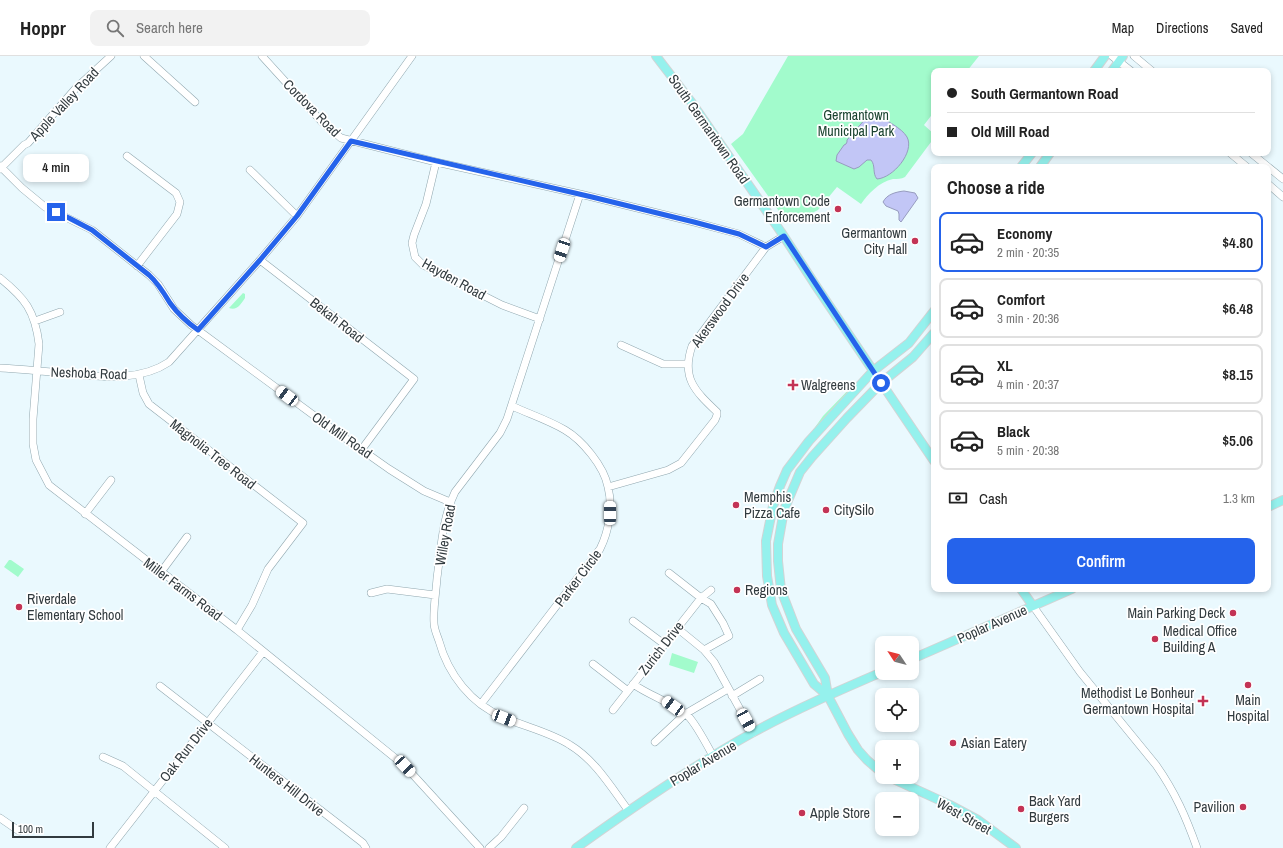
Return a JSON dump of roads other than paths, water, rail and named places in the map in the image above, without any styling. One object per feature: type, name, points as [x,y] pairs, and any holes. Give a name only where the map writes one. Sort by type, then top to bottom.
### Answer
[{"type":"main road","name":"South Germantown Road","points":[[656,56],[692,103],[784,236],[931,457]]},
{"type":"main road","points":[[1096,68],[1105,56]]},
{"type":"main road","points":[[1113,68],[1118,58]]},
{"type":"main road","points":[[1042,164],[1048,156]]},
{"type":"main road","points":[[828,696],[814,684],[784,633],[772,605],[767,576],[766,541],[773,506],[787,470],[809,441],[873,371],[909,342],[931,316]]},
{"type":"main road","points":[[875,767],[858,750],[848,734],[828,696],[825,678],[796,629],[781,590],[778,544],[784,510],[800,472],[847,418],[881,383],[913,357],[931,336]]},
{"type":"main road","points":[[1271,505],[1283,500]]},
{"type":"main road","points":[[1023,592],[1033,606]]},
{"type":"main road","name":"Poplar Avenue","points":[[919,656],[1065,592]]},
{"type":"main road","name":"Poplar Avenue","points":[[576,848],[628,810],[713,756],[753,733],[828,696],[875,675]]},
{"type":"main road","name":"West Street","points":[[904,784],[950,805],[978,820],[1016,848]]},
{"type":"street","name":"Apple Valley Road","points":[[1,168],[24,145],[28,143],[76,88],[111,56]]},
{"type":"street","points":[[144,56],[195,102]]},
{"type":"street","name":"Cordova Road","points":[[262,56],[328,127],[341,138],[436,162],[580,194],[739,234],[766,247]]},
{"type":"street","name":"Neshoba Road","points":[[0,368],[106,376],[125,376],[139,375],[169,362],[297,216],[412,56]]},
{"type":"street","points":[[1134,56],[1148,68]]},
{"type":"street","points":[[1118,58],[1127,68]]},
{"type":"street","points":[[126,156],[176,193],[180,202],[177,214],[137,266]]},
{"type":"street","points":[[1234,156],[1243,164]]},
{"type":"street","points":[[1255,156],[1265,164]]},
{"type":"street","name":"Hayden Road","points":[[436,162],[426,204],[412,243],[415,257],[424,265],[502,305],[540,319]]},
{"type":"street","name":"Old Mill Road","points":[[1,168],[45,207],[92,230],[137,266],[156,282],[180,315],[198,330],[335,431],[410,483],[424,491],[450,502]]},
{"type":"street","points":[[1271,169],[1283,179]]},
{"type":"street","points":[[250,170],[297,216]]},
{"type":"street","points":[[1271,187],[1283,197]]},
{"type":"street","name":"Willey Road","points":[[580,194],[507,419],[500,433],[463,481],[450,502],[445,518],[435,595],[434,624],[446,661],[460,684],[481,704],[501,717],[559,738],[574,747],[592,763],[628,810]]},
{"type":"street","name":"Akerswood Drive","points":[[608,487],[668,470],[681,463],[715,420],[717,412],[695,389],[689,377],[687,364],[692,346],[766,247],[784,236]]},
{"type":"street","name":"Bekah Road","points":[[260,260],[414,379],[362,449]]},
{"type":"street","name":"Miller Farms Road","points":[[0,278],[23,299],[30,309],[35,321],[39,344],[32,444],[36,460],[49,485],[237,630],[405,766],[480,848]]},
{"type":"street","points":[[35,321],[60,312]]},
{"type":"street","points":[[621,344],[664,364],[687,364]]},
{"type":"street","name":"Magnolia Tree Road","points":[[139,375],[143,394],[149,404],[303,523],[268,569],[252,605],[237,630]]},
{"type":"street","name":"Parker Circle","points":[[481,704],[600,549],[605,537],[609,520],[610,499],[606,479],[592,455],[578,440],[565,430],[512,406]]},
{"type":"street","points":[[86,514],[111,480]]},
{"type":"street","points":[[161,572],[186,537]]},
{"type":"street","points":[[669,573],[711,604],[724,623],[729,636],[704,650]]},
{"type":"street","points":[[371,593],[386,589],[435,595]]},
{"type":"street","name":"Zurich Drive","points":[[613,710],[701,598],[711,590]]},
{"type":"street","points":[[1033,606],[1080,672],[1164,776],[1184,812],[1197,848]]},
{"type":"street","points":[[633,620],[664,644]]},
{"type":"street","points":[[677,628],[704,650],[719,670],[753,733]]},
{"type":"street","name":"Oak Run Drive","points":[[110,848],[263,652]]},
{"type":"street","points":[[593,664],[628,691]]},
{"type":"street","points":[[732,696],[760,679]]},
{"type":"street","points":[[633,684],[648,693],[665,700],[685,714],[693,723],[713,756]]},
{"type":"street","name":"Hunters Hill Drive","points":[[160,686],[363,843],[366,848]]},
{"type":"street","points":[[656,742],[685,714],[728,689]]},
{"type":"street","points":[[104,757],[123,766],[225,848]]},
{"type":"street","points":[[489,848],[506,831],[524,808]]},
{"type":"street","points":[[0,818],[19,831]]},
{"type":"water","points":[[873,113],[901,130],[907,137],[909,143],[905,157],[896,169],[883,178],[877,179],[871,160],[867,160],[859,167],[854,169],[836,161],[837,155],[846,144],[847,140],[867,117]]},
{"type":"water","points":[[904,191],[915,193],[918,198],[901,222],[899,220],[898,211],[886,206],[883,202],[889,195]]},
{"type":"place","name":"Germantown Code Enforcement","points":[[838,209]]},
{"type":"place","name":"Germantown City Hall","points":[[915,241]]},
{"type":"place","name":"Walgreens","points":[[793,385]]},
{"type":"place","name":"Memphis Pizza Cafe","points":[[736,505]]},
{"type":"place","name":"CitySilo","points":[[826,510]]},
{"type":"place","name":"Regions","points":[[737,590]]},
{"type":"place","name":"Riverdale Elementary School","points":[[19,607]]},
{"type":"place","name":"Main Parking Deck","points":[[1233,613]]},
{"type":"place","name":"Medical Office Building A","points":[[1155,639]]},
{"type":"place","name":"Main Hospital","points":[[1248,685]]},
{"type":"place","name":"Methodist Le Bonheur Germantown Hospital","points":[[1203,701]]},
{"type":"place","name":"Asian Eatery","points":[[953,743]]},
{"type":"place","name":"Pavilion","points":[[1243,807]]},
{"type":"place","name":"Back Yard Burgers","points":[[1021,809]]},
{"type":"place","name":"Apple Store","points":[[802,813]]},
{"type":"park label","name":"Germantown Municipal Park","points":[[856,124]]}]
